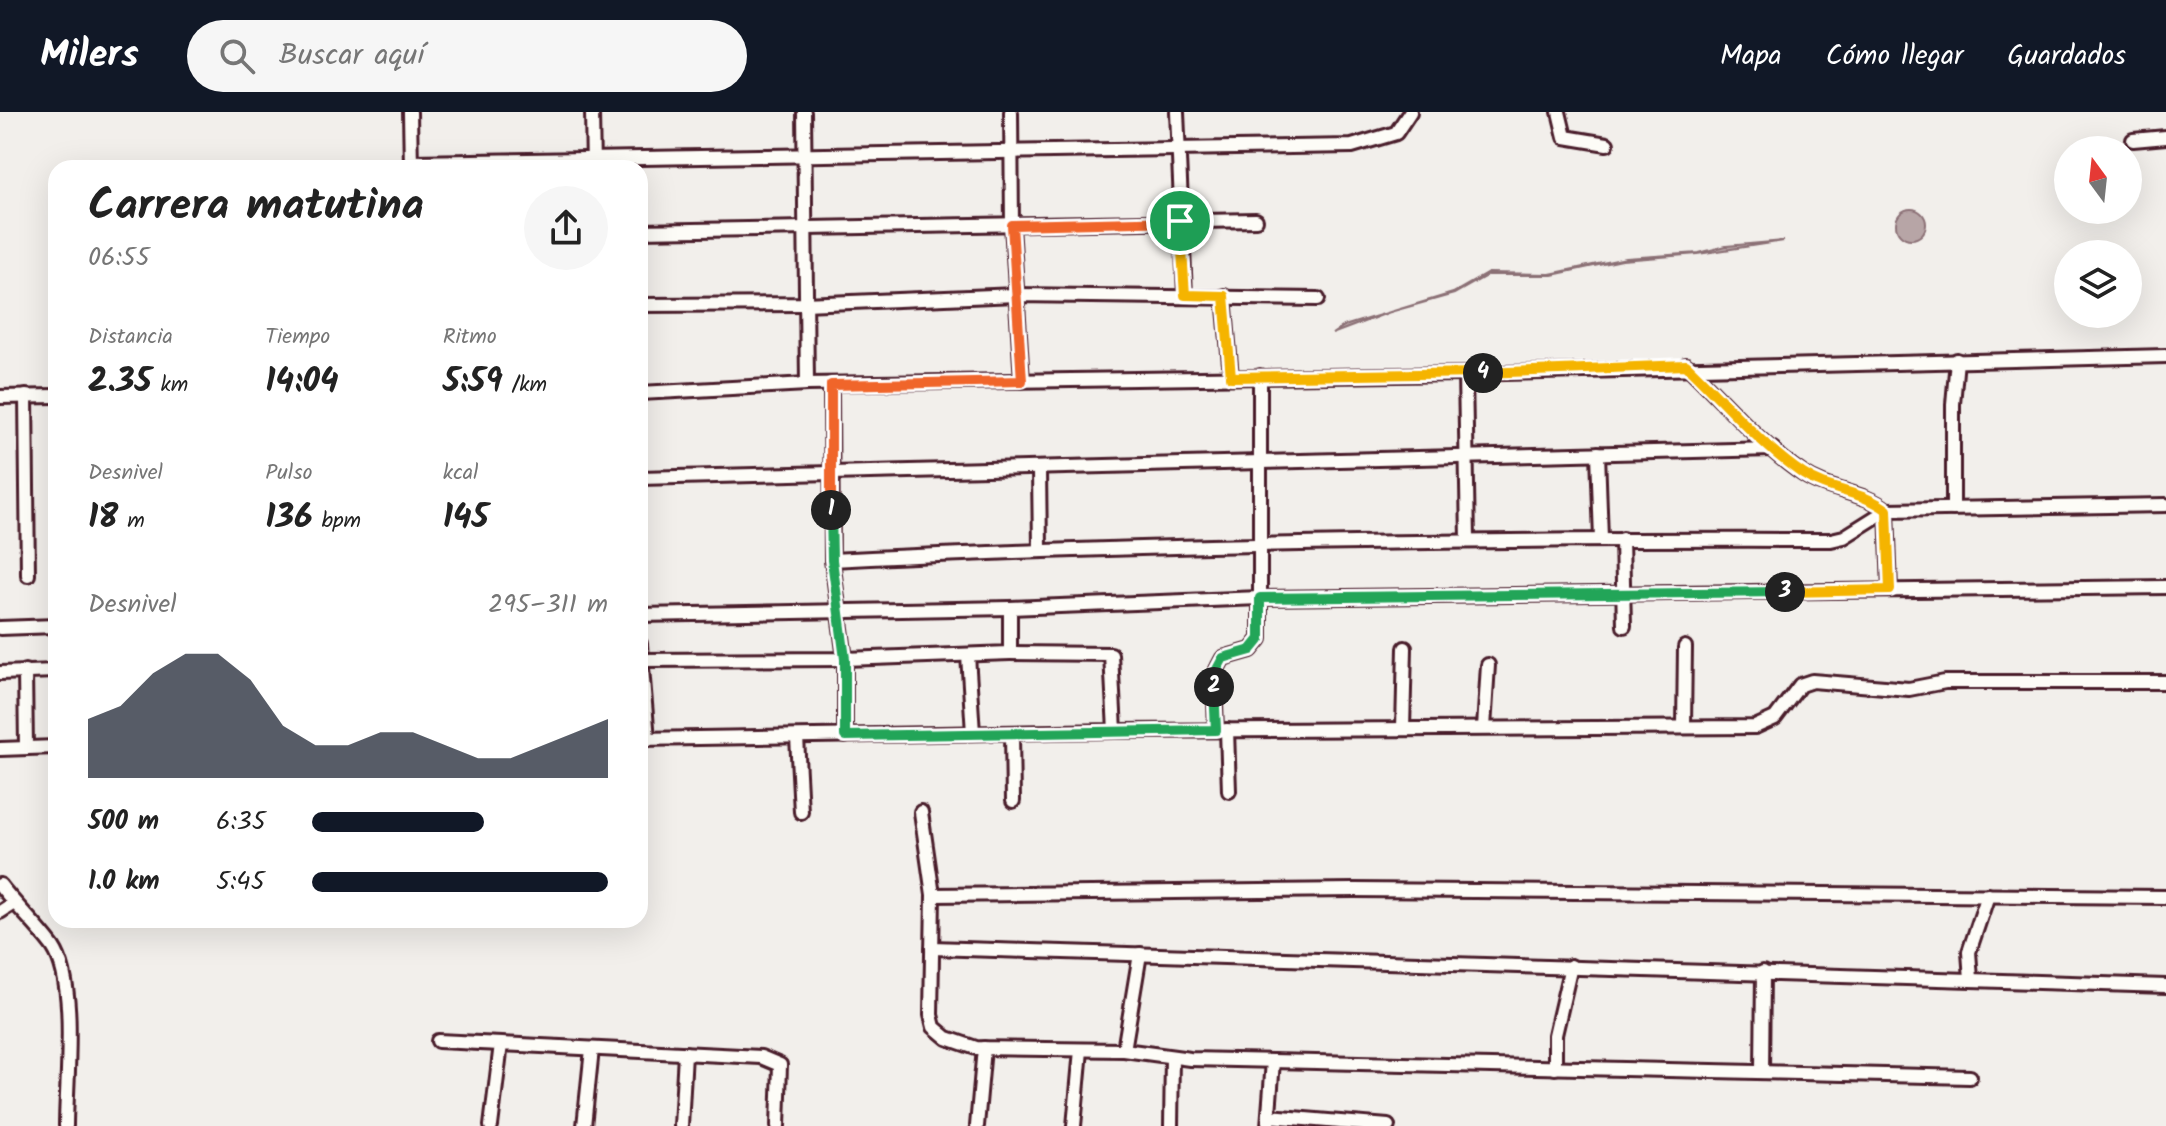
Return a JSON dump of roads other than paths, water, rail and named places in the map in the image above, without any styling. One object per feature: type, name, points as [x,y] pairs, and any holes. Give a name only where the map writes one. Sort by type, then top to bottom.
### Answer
[{"type":"street","points":[[410,112],[411,160]]},
{"type":"street","points":[[592,112],[593,160]]},
{"type":"street","points":[[804,112],[807,384]]},
{"type":"street","points":[[1011,112],[1012,225],[1022,381]]},
{"type":"street","points":[[1177,112],[1185,295]]},
{"type":"street","points":[[648,161],[1178,147],[1352,146],[1396,133],[1410,112]]},
{"type":"street","points":[[1559,112],[1565,137],[1607,144]]},
{"type":"street","points":[[2142,139],[2166,137]]},
{"type":"street","points":[[648,231],[1256,220]]},
{"type":"street","points":[[648,305],[804,304],[1016,295],[1318,299]]},
{"type":"street","points":[[1224,296],[1231,377]]},
{"type":"street","points":[[648,393],[807,384],[1465,374],[1686,365],[2166,356]]},
{"type":"street","points":[[1953,509],[1957,360]]},
{"type":"street","points":[[1686,365],[1802,474],[1829,489],[1875,500],[1887,510],[1890,590]]},
{"type":"street","points":[[1465,374],[1468,540]]},
{"type":"street","points":[[1229,791],[1214,675],[1223,658],[1251,650],[1260,639],[1260,376]]},
{"type":"street","points":[[831,385],[832,560],[845,659],[845,736]]},
{"type":"street","points":[[26,396],[28,575]]},
{"type":"street","points":[[0,397],[48,396]]},
{"type":"street","points":[[648,478],[1773,449]]},
{"type":"street","points":[[1598,453],[1601,539]]},
{"type":"street","points":[[1039,470],[1040,549]]},
{"type":"street","points":[[832,560],[1040,549],[1468,540],[1831,540],[1844,537],[1887,510],[2166,505]]},
{"type":"street","points":[[1622,539],[1624,626]]},
{"type":"street","points":[[648,615],[1010,608],[1260,598],[2166,587]]},
{"type":"street","points":[[1010,608],[1010,653]]},
{"type":"street","points":[[0,628],[48,626]]},
{"type":"street","points":[[1684,726],[1685,647]]},
{"type":"street","points":[[1403,729],[1405,648]]},
{"type":"street","points":[[648,660],[1111,654],[1115,731]]},
{"type":"street","points":[[968,655],[973,733]]},
{"type":"street","points":[[1484,728],[1488,665]]},
{"type":"street","points":[[25,671],[26,747]]},
{"type":"street","points":[[0,673],[48,671]]},
{"type":"street","points":[[648,739],[1115,731],[1755,727],[1775,718],[1800,685],[1812,681],[1909,689],[1945,682],[2166,682]]},
{"type":"street","points":[[1012,733],[1013,801]]},
{"type":"street","points":[[797,737],[801,812]]},
{"type":"street","points":[[0,749],[48,747]]},
{"type":"street","points":[[921,812],[933,895],[931,1015],[934,1027],[947,1038],[984,1048],[1124,1050],[1172,1057],[1273,1061],[1970,1077]]},
{"type":"street","points":[[0,885],[54,948],[61,965],[66,1001],[66,1126]]},
{"type":"street","points":[[933,895],[1385,890],[2166,897]]},
{"type":"street","points":[[1971,979],[1969,952],[1988,895]]},
{"type":"street","points":[[0,912],[14,903]]},
{"type":"street","points":[[932,948],[2166,986]]},
{"type":"street","points":[[1124,1050],[1140,954]]},
{"type":"street","points":[[1555,1068],[1555,1035],[1571,966]]},
{"type":"street","points":[[1762,1072],[1763,972]]},
{"type":"street","points":[[438,1041],[761,1057],[780,1065],[778,1126]]},
{"type":"street","points":[[491,1126],[501,1044]]},
{"type":"street","points":[[977,1126],[984,1048]]},
{"type":"street","points":[[584,1126],[592,1049]]},
{"type":"street","points":[[1074,1126],[1081,1050]]},
{"type":"street","points":[[681,1126],[685,1053]]},
{"type":"street","points":[[1171,1126],[1172,1057]]},
{"type":"street","points":[[1273,1061],[1268,1121],[1388,1126]]}]
